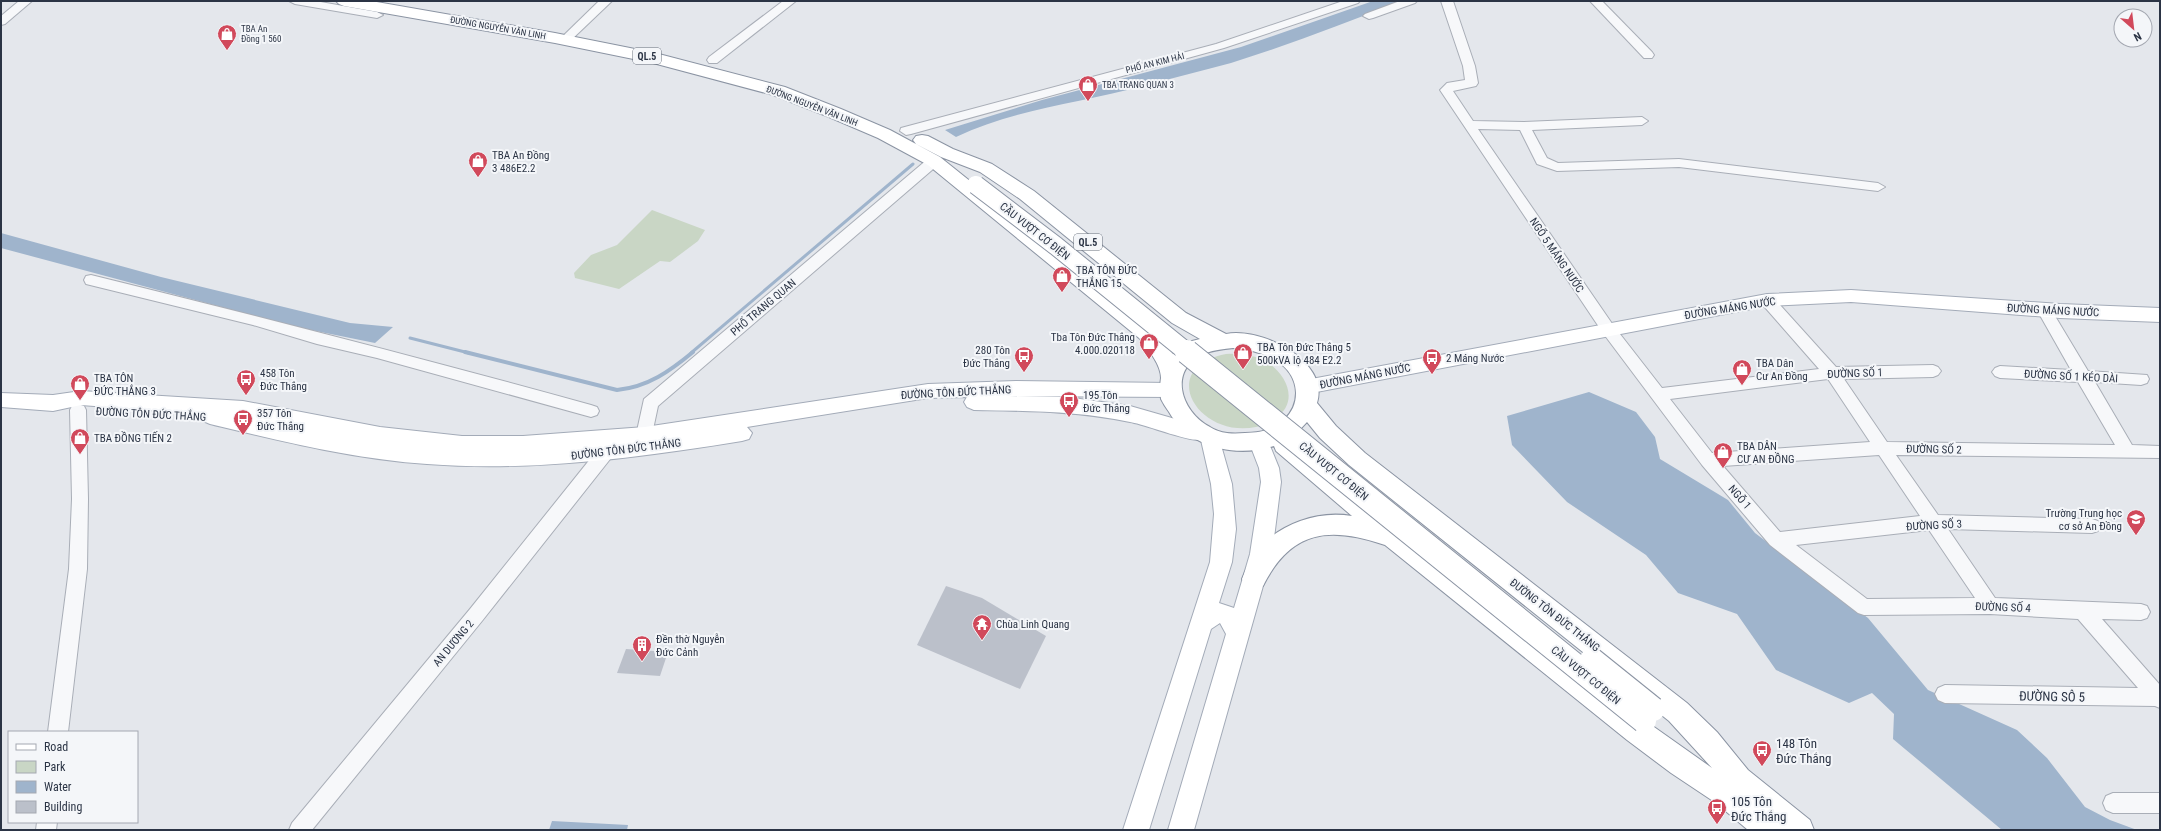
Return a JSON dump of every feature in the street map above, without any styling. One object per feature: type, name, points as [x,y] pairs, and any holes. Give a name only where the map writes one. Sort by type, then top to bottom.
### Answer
[{"type":"highway","name":"ĐƯỜNG NGUYỄN VĂN LINH","points":[[344,1],[713,60],[831,99],[906,131],[940,157],[1146,334],[1162,352],[1170,382]]},
{"type":"highway","name":"ĐƯỜNG NGUYỄN VĂN LINH","points":[[394,1],[564,36],[655,58],[779,91],[940,157],[986,168],[1027,195],[1179,318],[1195,328],[1223,341]]},
{"type":"highway","name":"CẦU VƯỢT CƠ ĐIỆN","points":[[940,157],[981,182],[1056,246],[1648,715],[1732,786]]},
{"type":"highway","points":[[1223,341],[1255,343],[1275,350],[1292,362],[1298,370],[1306,396],[1297,422],[1267,440],[1235,443],[1205,435],[1178,412],[1173,405],[1170,382],[1180,361],[1194,350],[1223,341]]},
{"type":"highway","name":"ĐƯỜNG TÔN ĐỨC THẮNG","points":[[1306,396],[1328,432],[1357,459],[1678,712],[1707,741],[1732,786],[1770,830]]},
{"type":"highway","name":"ĐƯỜNG TÔN ĐỨC THẮNG","points":[[1267,440],[1648,740],[1732,786],[1800,830]]},
{"type":"highway","points":[[1254,579],[1263,559],[1270,551],[1288,537],[1310,528],[1336,525],[1363,528],[1389,537],[1401,544]]},
{"type":"main road","name":"ĐƯỜNG MÁNG NƯỚC","points":[[1306,396],[1608,329],[1767,300],[1851,296],[2044,310],[2160,315]]},
{"type":"main road","name":"ĐƯỜNG TÔN ĐỨC THẮNG","points":[[53,403],[81,398],[244,409],[380,435],[462,444],[531,444],[645,435],[928,391],[1016,388],[1122,388],[1170,382]]},
{"type":"main road","name":"ĐƯỜNG TÔN ĐỨC THẮNG","points":[[1,400],[53,403],[78,410],[202,415],[351,447],[427,456],[509,459],[605,453],[870,412],[931,404],[980,402],[1066,405],[1098,409],[1130,414],[1205,435]]},
{"type":"main road","points":[[1136,830],[1221,562],[1226,531],[1225,502],[1205,435]]},
{"type":"main road","points":[[1181,830],[1237,633],[1254,579],[1266,529],[1271,482],[1267,440]]},
{"type":"main road","points":[[1201,624],[1207,616],[1223,613],[1230,616],[1235,623],[1237,633]]},
{"type":"street","points":[[1,22],[26,1]]},
{"type":"street","points":[[295,1],[377,15]]},
{"type":"street","points":[[564,36],[595,1]]},
{"type":"street","points":[[564,36],[606,1]]},
{"type":"street","points":[[713,60],[790,1]]},
{"type":"street","name":"PHỐ AN KIM HẢI","points":[[906,131],[1097,78],[1220,46],[1354,1]]},
{"type":"street","points":[[1369,16],[1411,1]]},
{"type":"street","name":"NGÕ 5 MÁNG NƯỚC","points":[[1447,1],[1469,66],[1472,83],[1451,86],[1446,90],[1506,181],[1608,329]]},
{"type":"street","points":[[1596,1],[1648,55]]},
{"type":"street","points":[[1469,125],[1524,126],[1642,120]]},
{"type":"street","points":[[1524,126],[1542,161],[1557,167],[1680,163],[1742,172],[1878,187]]},
{"type":"street","name":"PHỐ TRANG QUAN","points":[[645,435],[650,403],[940,157]]},
{"type":"street","points":[[92,280],[253,320],[317,340],[376,352],[591,411]]},
{"type":"street","points":[[1767,300],[1832,373],[1990,606]]},
{"type":"street","points":[[2044,310],[2127,451]]},
{"type":"street","name":"NGÕ 1","points":[[1608,329],[1657,396],[1708,460],[1776,540],[1864,607]]},
{"type":"street","name":"ĐƯỜNG SỐ 1","points":[[1657,396],[1832,373],[1934,371]]},
{"type":"street","name":"ĐƯỜNG SỐ 1 KÉO DÀI","points":[[2000,372],[2141,379]]},
{"type":"street","points":[[58,731],[78,569],[80,500],[78,410]]},
{"type":"street","points":[[605,453],[645,435]]},
{"type":"street","name":"ĐƯỜNG SỐ 2","points":[[1708,460],[1883,448],[2160,452]]},
{"type":"street","name":"AN DƯƠNG 2","points":[[299,830],[476,615],[605,453]]},
{"type":"street","name":"ĐƯỜNG SỐ 3","points":[[1776,540],[1934,522],[2092,526]]},
{"type":"street","name":"ĐƯỜNG SỐ 4","points":[[1864,607],[1990,606],[2083,611],[2141,612]]},
{"type":"street","points":[[2083,611],[2159,698]]},
{"type":"street","name":"ĐƯỜNG SÔ 5","points":[[1945,694],[2159,698]]},
{"type":"street","points":[[2113,803],[2160,803]]},
{"type":"green space","points":[[652,210],[705,230],[698,241],[670,262],[660,261],[619,289],[575,278],[574,273],[591,255],[617,245]]},
{"type":"green space","points":[[1226,354],[1243,354],[1259,358],[1268,362],[1276,369],[1282,376],[1289,394],[1288,403],[1283,411],[1275,418],[1261,426],[1235,428],[1217,423],[1202,413],[1193,400],[1189,386],[1193,373],[1205,362]]},
{"type":"water","points":[[1373,1],[1402,1],[1338,26],[1231,63],[1119,92],[1024,113],[978,127],[956,137],[945,130],[1042,100],[1241,47]]},
{"type":"water","points":[[1,233],[161,277],[350,323],[393,327],[375,343],[296,327],[1,248]]},
{"type":"water","points":[[1589,392],[1636,412],[1655,437],[1660,459],[1728,500],[1755,533],[1868,618],[1928,690],[2017,730],[2047,758],[2085,807],[2110,820],[2137,830],[2002,830],[1893,739],[1894,714],[1872,693],[1849,703],[1776,670],[1737,614],[1678,593],[1646,555],[1567,502],[1512,445],[1507,416]]},
{"type":"water","points":[[552,821],[628,825],[627,830],[549,830]]},
{"type":"building","name":"Chùa Linh Quang","points":[[946,586],[982,598],[1046,636],[1020,689],[917,645]]},
{"type":"building","name":"Đền thờ Nguyễn Đức Cảnh","points":[[626,649],[668,652],[660,676],[617,673]]},
{"type":"waterway","points":[[691,353],[913,164]]},
{"type":"waterway","points":[[410,338],[469,353]]},
{"type":"waterway","points":[[465,352],[469,353]]},
{"type":"waterway","points":[[469,353],[617,390],[649,382],[676,366],[693,352]]},
{"type":"place","name":"TBA An Đồng 1 560","points":[[227,51]]},
{"type":"place","name":"TBA TRANG QUAN 3","points":[[1088,102]]},
{"type":"place","name":"TBA An Đồng 3 486E2.2","points":[[478,178]]},
{"type":"place","name":"TBA TÔN ĐỨC THẮNG 15","points":[[1062,293]]},
{"type":"place","name":"Tba Tôn Đức Thắng 4.000.020118","points":[[1149,360]]},
{"type":"place","name":"TBA Tôn Đức Thắng 5 500kVA lộ 484 E2.2","points":[[1243,370]]},
{"type":"place","name":"280 Tôn Đức Thắng","points":[[1024,373]]},
{"type":"place","name":"2 Máng Nước","points":[[1432,375]]},
{"type":"place","name":"TBA Dân Cư An Đồng","points":[[1742,386]]},
{"type":"place","name":"458 Tôn Đức Thắng","points":[[246,396]]},
{"type":"place","name":"TBA TÔN ĐỨC THẮNG 3","points":[[80,401]]},
{"type":"place","name":"195 Tôn Đức Thắng","points":[[1069,418]]},
{"type":"place","name":"357 Tôn Đức Thắng","points":[[243,436]]},
{"type":"place","name":"TBA ĐỒNG TIẾN 2","points":[[80,455]]},
{"type":"place","name":"TBA DÂN CƯ AN ĐỒNG","points":[[1723,469]]},
{"type":"place","name":"Trường Trung học cơ sở An Đồng","points":[[2136,536]]},
{"type":"place","name":"Chùa Linh Quang","points":[[982,641]]},
{"type":"place","name":"Đền thờ Nguyễn Đức Cảnh","points":[[642,662]]},
{"type":"place","name":"148 Tôn Đức Thắng","points":[[1762,767]]},
{"type":"place","name":"105 Tôn Đức Thắng","points":[[1717,825]]}]
